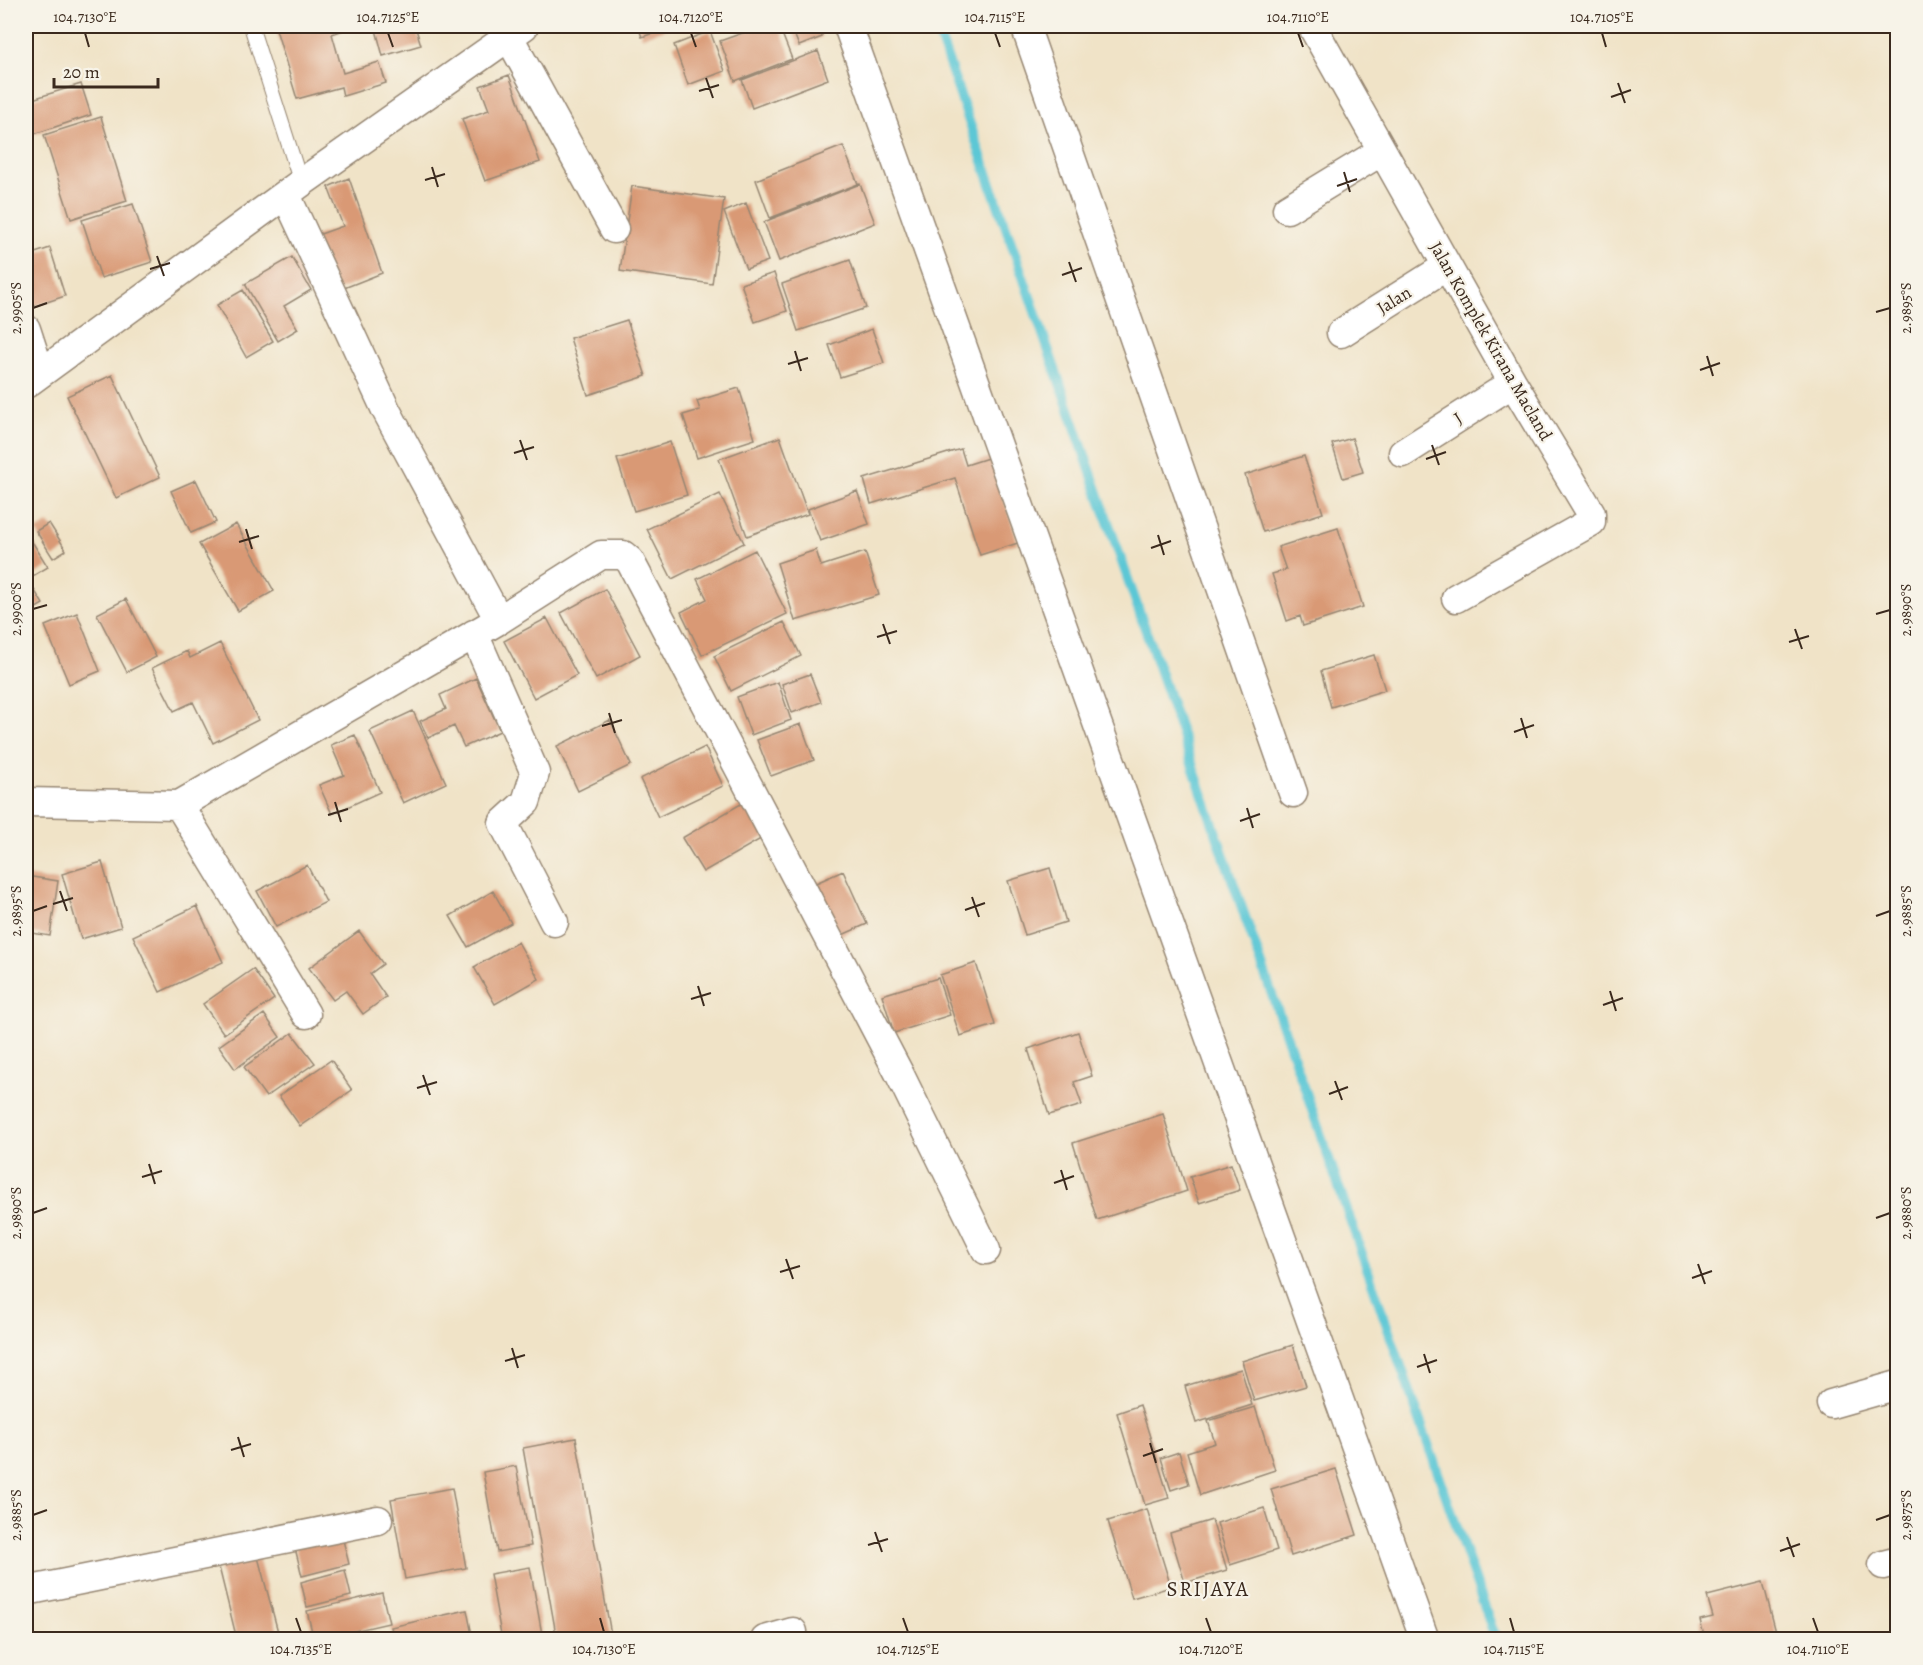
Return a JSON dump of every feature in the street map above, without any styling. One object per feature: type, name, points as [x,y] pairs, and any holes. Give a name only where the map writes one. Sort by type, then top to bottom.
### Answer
[{"type":"street","points":[[848,26],[1425,1640]]},
{"type":"street","points":[[1025,26],[1293,793]]},
{"type":"street","name":"Jalan Komplek Kirana Macland","points":[[1312,26],[1513,383],[1592,513],[1591,522],[1456,598]]},
{"type":"street","points":[[26,329],[33,378],[293,189],[517,31],[614,229]]},
{"type":"street","points":[[1287,209],[1382,151]]},
{"type":"street","points":[[293,189],[386,410],[499,620]]},
{"type":"street","name":"Jalan","points":[[1341,333],[1448,266]]},
{"type":"street","name":"J","points":[[1402,453],[1513,383]]},
{"type":"street","points":[[26,802],[179,805],[499,620],[601,555],[622,555],[630,561],[899,1073],[986,1250]]},
{"type":"street","points":[[474,634],[535,773],[526,802],[503,822],[554,922]]},
{"type":"street","points":[[179,805],[306,1014]]},
{"type":"street","points":[[1831,1404],[1898,1385]]},
{"type":"street","points":[[26,1591],[378,1520]]},
{"type":"street","points":[[765,1640],[793,1632]]},
{"type":"lane","points":[[251,26],[293,189]]},
{"type":"building","points":[[275,26],[348,26],[349,28],[332,34],[343,73],[379,62],[386,83],[343,96],[341,87],[297,99]]},
{"type":"building","points":[[375,26],[415,26],[421,45],[383,56]]},
{"type":"building","points":[[638,26],[673,26],[642,37]]},
{"type":"building","points":[[762,26],[779,26],[792,59],[735,81],[720,41]]},
{"type":"building","points":[[791,26],[818,26],[822,37],[799,46]]},
{"type":"building","points":[[710,31],[725,71],[688,85],[674,45]]},
{"type":"building","points":[[818,51],[828,79],[752,108],[742,80]]},
{"type":"building","points":[[509,75],[540,162],[485,181],[462,119],[489,110],[480,86]]},
{"type":"building","points":[[81,84],[91,115],[34,134],[26,101]]},
{"type":"building","points":[[101,117],[127,201],[71,219],[44,135]]},
{"type":"building","points":[[843,146],[858,184],[770,218],[756,180]]},
{"type":"building","points":[[349,178],[382,273],[334,292],[312,237],[343,226],[328,187]]},
{"type":"building","points":[[860,184],[875,223],[779,261],[764,222]]},
{"type":"building","points":[[632,186],[724,199],[712,284],[620,271]]},
{"type":"building","points":[[746,203],[768,261],[746,269],[724,212]]},
{"type":"building","points":[[133,204],[152,262],[101,278],[82,220]]},
{"type":"building","points":[[50,248],[65,296],[26,309],[26,256]]},
{"type":"building","points":[[292,257],[311,290],[284,306],[298,329],[278,341],[245,284]]},
{"type":"building","points":[[850,260],[866,308],[798,331],[782,284]]},
{"type":"building","points":[[774,273],[787,311],[755,322],[741,284]]},
{"type":"building","points":[[243,290],[273,341],[246,357],[217,305]]},
{"type":"building","points":[[627,320],[646,376],[588,395],[570,338]]},
{"type":"building","points":[[872,329],[884,363],[840,377],[829,345]]},
{"type":"building","points":[[112,375],[160,477],[116,498],[67,396]]},
{"type":"building","points":[[739,388],[755,439],[697,458],[683,415],[700,410],[697,401]]},
{"type":"building","points":[[780,437],[808,514],[747,536],[719,459]]},
{"type":"building","points":[[1352,438],[1363,472],[1343,478],[1332,444]]},
{"type":"building","points":[[670,442],[687,495],[634,511],[617,459]]},
{"type":"building","points":[[961,449],[966,465],[991,457],[1018,543],[980,555],[955,478],[871,504],[864,479]]},
{"type":"building","points":[[1304,456],[1323,513],[1263,532],[1245,475]]},
{"type":"building","points":[[196,480],[216,522],[191,533],[171,491]]},
{"type":"building","points":[[857,491],[869,524],[820,541],[808,509]]},
{"type":"building","points":[[720,494],[744,543],[672,579],[647,529]]},
{"type":"building","points":[[49,523],[66,550],[53,558],[36,531]]},
{"type":"building","points":[[236,524],[274,591],[238,611],[199,544]]},
{"type":"building","points":[[1338,528],[1363,607],[1303,626],[1300,616],[1287,621],[1272,574],[1286,570],[1278,547]]},
{"type":"building","points":[[31,540],[48,567],[26,580],[26,543]]},
{"type":"building","points":[[755,550],[787,614],[702,655],[681,612],[707,599],[697,579]]},
{"type":"building","points":[[816,550],[821,566],[865,552],[879,595],[795,621],[777,563]]},
{"type":"building","points":[[28,580],[43,604],[26,614],[26,582]]},
{"type":"building","points":[[605,589],[640,655],[596,679],[561,613]]},
{"type":"building","points":[[126,599],[156,657],[127,672],[97,614]]},
{"type":"building","points":[[77,613],[100,671],[69,684],[45,626]]},
{"type":"building","points":[[547,618],[577,675],[534,698],[504,641]]},
{"type":"building","points":[[784,622],[801,656],[731,691],[714,656]]},
{"type":"building","points":[[220,643],[258,720],[213,743],[193,702],[174,711],[152,668],[187,651],[190,658]]},
{"type":"building","points":[[1374,655],[1385,690],[1331,707],[1321,671]]},
{"type":"building","points":[[810,674],[821,702],[792,713],[782,684]]},
{"type":"building","points":[[476,678],[500,731],[464,747],[454,726],[428,738],[420,721],[446,709],[440,695]]},
{"type":"building","points":[[778,682],[791,720],[751,735],[737,697]]},
{"type":"building","points":[[413,711],[446,783],[403,803],[370,731]]},
{"type":"building","points":[[610,720],[631,765],[578,791],[557,746]]},
{"type":"building","points":[[801,724],[814,760],[771,776],[757,740]]},
{"type":"building","points":[[355,735],[380,792],[332,814],[319,785],[344,775],[331,745]]},
{"type":"building","points":[[705,747],[723,786],[658,817],[640,779]]},
{"type":"building","points":[[746,801],[766,836],[703,872],[682,838]]},
{"type":"building","points":[[102,862],[121,927],[81,939],[62,874]]},
{"type":"building","points":[[307,865],[326,902],[276,927],[257,891]]},
{"type":"building","points":[[1050,868],[1066,922],[1025,935],[1008,881]]},
{"type":"building","points":[[843,871],[867,924],[840,936],[816,883]]},
{"type":"building","points":[[26,876],[58,881],[50,936],[26,932]]},
{"type":"building","points":[[493,891],[511,923],[468,947],[450,916]]},
{"type":"building","points":[[197,906],[223,962],[160,992],[133,936]]},
{"type":"building","points":[[359,931],[383,964],[370,974],[386,997],[363,1014],[346,991],[333,1000],[309,968]]},
{"type":"building","points":[[518,942],[539,979],[495,1004],[474,967]]},
{"type":"building","points":[[976,963],[995,1025],[960,1036],[940,975]]},
{"type":"building","points":[[253,969],[274,999],[224,1034],[203,1004]]},
{"type":"building","points":[[938,978],[950,1015],[894,1033],[882,995]]},
{"type":"building","points":[[264,1014],[280,1037],[235,1069],[219,1046]]},
{"type":"building","points":[[1078,1032],[1092,1076],[1074,1082],[1082,1105],[1049,1115],[1028,1049]]},
{"type":"building","points":[[292,1033],[315,1063],[266,1097],[244,1067]]},
{"type":"building","points":[[331,1060],[352,1090],[300,1126],[279,1096]]},
{"type":"building","points":[[1163,1114],[1187,1191],[1097,1220],[1073,1143]]},
{"type":"building","points":[[1231,1164],[1240,1190],[1199,1203],[1190,1177]]},
{"type":"building","points":[[1293,1345],[1306,1386],[1254,1401],[1242,1361]]},
{"type":"building","points":[[1241,1369],[1252,1405],[1196,1423],[1185,1386]]},
{"type":"building","points":[[1140,1405],[1169,1498],[1145,1505],[1117,1413]]},
{"type":"building","points":[[1255,1407],[1275,1470],[1200,1495],[1187,1452],[1215,1443],[1208,1421]]},
{"type":"building","points":[[576,1438],[612,1640],[557,1640],[523,1448]]},
{"type":"building","points":[[1179,1452],[1189,1484],[1171,1490],[1161,1458]]},
{"type":"building","points":[[516,1466],[531,1546],[497,1552],[483,1472]]},
{"type":"building","points":[[1336,1469],[1357,1535],[1291,1556],[1271,1489]]},
{"type":"building","points":[[452,1488],[466,1568],[405,1579],[391,1499]]},
{"type":"building","points":[[1264,1508],[1277,1550],[1230,1565],[1217,1523]]},
{"type":"building","points":[[1147,1509],[1171,1587],[1132,1598],[1108,1521]]},
{"type":"building","points":[[1212,1520],[1227,1570],[1185,1583],[1170,1533]]},
{"type":"building","points":[[341,1532],[349,1564],[302,1576],[294,1544]]},
{"type":"building","points":[[258,1557],[278,1632],[237,1640],[219,1567]]},
{"type":"building","points":[[530,1567],[543,1640],[502,1640],[490,1574]]},
{"type":"building","points":[[345,1570],[351,1596],[307,1607],[301,1582]]},
{"type":"building","points":[[1763,1582],[1778,1640],[1705,1640],[1700,1620],[1713,1617],[1707,1596]]},
{"type":"building","points":[[382,1593],[389,1623],[314,1640],[307,1611]]},
{"type":"building","points":[[467,1610],[473,1640],[394,1640],[391,1627]]},
{"type":"waterway","points":[[936,26],[1496,1640]]},
{"type":"district","name":"SRIJAYA","points":[[1208,1589]]}]
